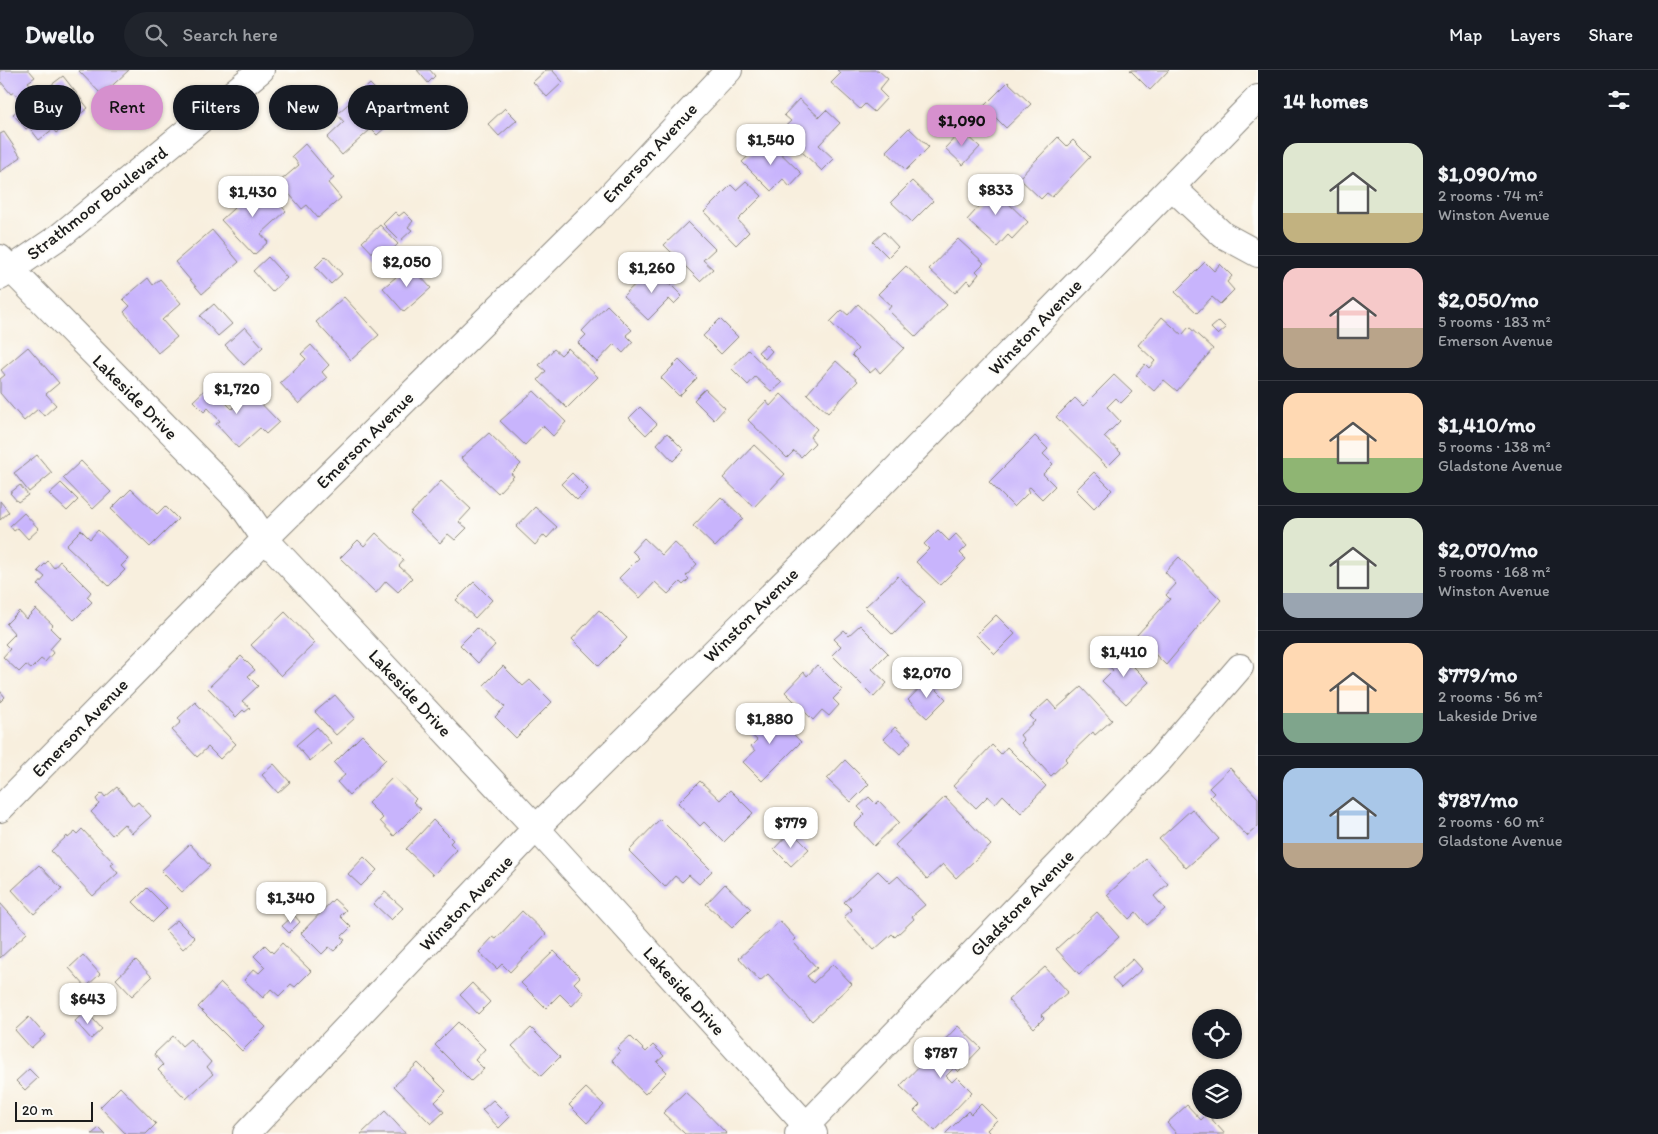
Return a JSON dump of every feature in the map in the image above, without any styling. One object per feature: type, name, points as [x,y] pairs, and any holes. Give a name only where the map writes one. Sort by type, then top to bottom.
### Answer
[{"type":"street","name":"Emerson Avenue","points":[[0,810],[265,539],[596,211],[729,70]]},
{"type":"street","name":"Strathmoor Boulevard","points":[[4,268],[60,236],[258,72]]},
{"type":"street","name":"Winston Avenue","points":[[246,1134],[536,828],[809,558],[1258,98]]},
{"type":"street","points":[[1172,187],[1223,235],[1258,254]]},
{"type":"street","name":"Lakeside Drive","points":[[4,268],[238,501],[265,539],[536,828],[806,1131]]},
{"type":"street","name":"Gladstone Avenue","points":[[806,1131],[1158,762],[1240,667]]},
{"type":"building","points":[[0,70],[29,70],[35,77],[28,82],[30,85],[15,85],[15,93],[11,94],[0,81]]},
{"type":"building","points":[[78,70],[129,70],[113,85],[92,85]]},
{"type":"building","points":[[417,70],[430,70],[435,76],[428,83]]},
{"type":"building","points":[[546,70],[552,70],[563,82],[547,97],[533,82]]},
{"type":"building","points":[[837,70],[878,70],[888,79],[879,90],[887,98],[874,112],[865,104],[860,109],[831,83],[841,73]]},
{"type":"building","points":[[1130,70],[1169,70],[1150,90]]},
{"type":"building","points":[[63,76],[70,85],[51,85]]},
{"type":"building","points":[[1008,82],[1031,104],[1006,128],[984,106]]},
{"type":"building","points":[[81,99],[88,108],[81,113]]},
{"type":"building","points":[[799,99],[819,117],[826,110],[840,123],[819,145],[834,159],[822,171],[780,131],[791,121],[784,115]]},
{"type":"building","points":[[348,104],[348,130],[370,130],[342,155],[327,138],[338,130],[344,122],[338,113]]},
{"type":"building","points":[[505,108],[517,120],[499,136],[488,124]]},
{"type":"building","points":[[909,128],[929,147],[906,170],[886,151]]},
{"type":"building","points":[[31,130],[52,130],[39,140]]},
{"type":"building","points":[[372,130],[383,130],[377,135]]},
{"type":"building","points":[[962,130],[980,147],[963,165],[945,148]]},
{"type":"building","points":[[4,132],[21,157],[0,172],[0,134]]},
{"type":"building","points":[[1058,137],[1067,146],[1073,140],[1090,157],[1052,197],[1047,193],[1041,199],[1019,178]]},
{"type":"building","points":[[766,139],[802,174],[790,187],[783,179],[771,191],[742,162]]},
{"type":"building","points":[[305,144],[334,178],[328,183],[341,198],[318,218],[307,205],[302,209],[279,182],[299,165],[292,156]]},
{"type":"building","points":[[984,180],[1028,222],[1012,239],[1008,235],[997,247],[967,220],[984,201],[974,191]]},
{"type":"building","points":[[746,181],[762,196],[738,220],[749,232],[736,245],[704,212],[731,185],[736,190]]},
{"type":"building","points":[[912,181],[933,201],[912,222],[891,202]]},
{"type":"building","points":[[261,184],[286,211],[261,234],[268,242],[254,255],[221,220],[234,208],[231,204],[243,193],[247,197]]},
{"type":"building","points":[[395,212],[399,216],[404,212],[413,221],[408,227],[412,230],[400,241],[383,224]]},
{"type":"building","points":[[688,222],[715,249],[703,260],[713,269],[700,281],[664,245]]},
{"type":"building","points":[[380,225],[398,244],[380,261],[362,242]]},
{"type":"building","points":[[212,230],[239,262],[202,294],[175,262]]},
{"type":"building","points":[[884,232],[898,247],[888,257],[873,242]]},
{"type":"building","points":[[958,239],[984,263],[976,271],[979,274],[971,284],[967,280],[955,293],[929,269]]},
{"type":"building","points":[[326,256],[342,274],[331,284],[315,267]]},
{"type":"building","points":[[268,257],[287,278],[272,292],[253,271]]},
{"type":"building","points":[[1205,262],[1214,271],[1220,264],[1232,276],[1227,282],[1234,290],[1220,304],[1212,297],[1197,313],[1175,292]]},
{"type":"building","points":[[410,265],[431,288],[404,312],[383,288]]},
{"type":"building","points":[[906,266],[947,305],[916,337],[888,310],[891,306],[878,294]]},
{"type":"building","points":[[653,267],[682,296],[674,304],[669,299],[648,320],[623,296]]},
{"type":"building","points":[[148,278],[153,285],[160,279],[181,303],[162,320],[177,337],[158,353],[124,312],[130,306],[123,299]]},
{"type":"building","points":[[344,297],[379,335],[351,360],[316,322]]},
{"type":"building","points":[[214,304],[232,324],[218,336],[200,316]]},
{"type":"building","points":[[858,304],[904,348],[880,373],[876,368],[870,373],[852,355],[858,349],[830,322],[842,310],[848,315]]},
{"type":"building","points":[[607,305],[632,330],[626,335],[633,342],[623,353],[614,344],[597,362],[578,343],[586,335],[582,331]]},
{"type":"building","points":[[1162,317],[1182,335],[1189,327],[1213,349],[1177,391],[1164,380],[1154,391],[1136,375],[1145,364],[1149,368],[1155,361],[1138,345]]},
{"type":"building","points":[[720,319],[738,337],[721,354],[703,336]]},
{"type":"building","points":[[1219,321],[1226,328],[1218,335],[1211,328]]},
{"type":"building","points":[[245,327],[263,347],[244,365],[225,345]]},
{"type":"building","points":[[311,345],[329,365],[322,372],[327,378],[299,404],[280,383],[306,359],[301,354]]},
{"type":"building","points":[[766,345],[772,351],[765,359],[758,352]]},
{"type":"building","points":[[28,347],[59,383],[46,394],[56,405],[44,416],[38,409],[24,421],[0,393],[0,379],[5,375],[1,370]]},
{"type":"building","points":[[568,348],[598,377],[567,408],[538,380],[546,371],[539,365],[554,349],[561,355]]},
{"type":"building","points":[[748,350],[782,383],[772,392],[755,377],[748,385],[731,368]]},
{"type":"building","points":[[679,360],[697,378],[679,396],[661,378]]},
{"type":"building","points":[[836,361],[858,381],[828,413],[807,394]]},
{"type":"building","points":[[1114,375],[1132,392],[1121,403],[1116,398],[1107,407],[1120,421],[1104,437],[1121,453],[1107,467],[1056,417],[1075,398],[1083,406]]},
{"type":"building","points":[[212,383],[224,396],[221,398],[232,409],[250,392],[279,422],[266,434],[260,428],[238,448],[216,424],[220,421],[208,408],[204,412],[193,401]]},
{"type":"building","points":[[705,389],[725,408],[714,420],[694,400]]},
{"type":"building","points":[[534,391],[566,422],[553,436],[543,426],[525,445],[500,421]]},
{"type":"building","points":[[781,394],[817,429],[810,437],[815,443],[801,457],[794,451],[787,458],[748,420],[766,401],[770,406]]},
{"type":"building","points":[[640,407],[657,424],[646,435],[629,418]]},
{"type":"building","points":[[489,433],[521,464],[511,474],[514,476],[498,493],[461,458]]},
{"type":"building","points":[[667,433],[684,450],[673,461],[657,444]]},
{"type":"building","points":[[1035,436],[1048,449],[1043,454],[1053,464],[1043,474],[1055,486],[1042,499],[1030,487],[1027,489],[1029,492],[1014,507],[989,482]]},
{"type":"building","points":[[754,445],[785,474],[754,507],[723,478]]},
{"type":"building","points":[[37,455],[52,473],[29,492],[14,473]]},
{"type":"building","points":[[81,461],[111,492],[93,509],[63,478]]},
{"type":"building","points":[[1094,472],[1112,490],[1094,508],[1076,490]]},
{"type":"building","points":[[572,473],[588,489],[577,500],[561,484]]},
{"type":"building","points":[[441,481],[471,509],[459,522],[467,528],[455,540],[448,534],[440,543],[410,514]]},
{"type":"building","points":[[61,483],[78,500],[67,511],[49,494]]},
{"type":"building","points":[[20,485],[28,495],[18,502],[10,493]]},
{"type":"building","points":[[131,489],[157,514],[165,506],[178,519],[150,547],[111,509]]},
{"type":"building","points":[[721,497],[743,518],[715,547],[693,526]]},
{"type":"building","points":[[0,501],[9,512],[0,520]]},
{"type":"building","points":[[535,507],[557,527],[547,538],[544,535],[535,545],[516,527]]},
{"type":"building","points":[[24,513],[39,529],[28,539],[18,528],[14,531],[10,526]]},
{"type":"building","points":[[81,530],[90,539],[98,530],[128,559],[121,566],[125,570],[109,586],[66,545]]},
{"type":"building","points":[[938,530],[949,541],[956,534],[967,546],[960,553],[966,559],[940,585],[916,562],[929,549],[924,544]]},
{"type":"building","points":[[376,533],[404,560],[399,566],[412,578],[398,592],[386,581],[376,593],[340,558],[358,540],[364,546]]},
{"type":"building","points":[[644,538],[662,555],[674,542],[697,564],[686,576],[689,579],[683,585],[680,582],[668,594],[655,582],[640,598],[619,578],[639,558],[632,551]]},
{"type":"building","points":[[1179,557],[1221,600],[1166,665],[1136,636],[1170,599],[1166,595],[1176,584],[1165,572]]},
{"type":"building","points":[[48,561],[54,568],[60,561],[91,592],[87,597],[92,602],[74,620],[38,585],[45,577],[38,571]]},
{"type":"building","points":[[898,576],[925,602],[893,635],[865,607]]},
{"type":"building","points":[[474,582],[492,600],[475,618],[456,600]]},
{"type":"building","points":[[36,609],[53,625],[50,628],[60,638],[50,649],[53,653],[45,662],[41,659],[31,669],[26,665],[19,672],[3,657],[10,649],[5,644],[15,634],[6,624],[19,611],[26,619]]},
{"type":"building","points":[[599,610],[627,638],[599,666],[572,639]]},
{"type":"building","points":[[285,612],[315,643],[281,676],[251,645]]},
{"type":"building","points":[[996,615],[1015,634],[995,654],[976,635]]},
{"type":"building","points":[[860,625],[888,653],[872,669],[887,683],[874,697],[832,655],[841,646],[834,639],[844,630],[849,635]]},
{"type":"building","points":[[477,628],[495,645],[478,663],[460,645]]},
{"type":"building","points":[[1117,650],[1149,682],[1126,704],[1102,681],[1113,670],[1104,662]]},
{"type":"building","points":[[241,656],[255,670],[248,676],[258,686],[242,701],[250,708],[245,712],[243,710],[236,717],[208,688]]},
{"type":"building","points":[[817,665],[842,690],[833,699],[839,705],[829,716],[822,710],[813,720],[785,692],[804,672],[807,676]]},
{"type":"building","points":[[503,666],[523,686],[530,680],[552,702],[516,738],[495,717],[505,707],[484,685]]},
{"type":"building","points":[[927,680],[946,699],[927,718],[908,700]]},
{"type":"building","points":[[1081,687],[1112,720],[1095,735],[1093,732],[1065,759],[1067,761],[1051,776],[1021,743],[1024,740],[1020,735],[1035,721],[1030,716],[1048,700],[1056,709]]},
{"type":"building","points":[[0,691],[5,697],[0,702]]},
{"type":"building","points":[[335,695],[355,718],[336,735],[315,712]]},
{"type":"building","points":[[195,702],[236,744],[220,759],[208,747],[197,757],[172,730],[181,722],[178,718]]},
{"type":"building","points":[[770,710],[801,742],[762,781],[743,762],[755,751],[751,746],[757,740],[747,731]]},
{"type":"building","points":[[317,727],[331,743],[310,761],[296,745]]},
{"type":"building","points":[[895,727],[911,742],[900,754],[884,739]]},
{"type":"building","points":[[362,735],[386,759],[349,795],[337,782],[345,775],[334,763]]},
{"type":"building","points":[[992,745],[1001,754],[1007,747],[1046,786],[1021,813],[1003,795],[995,804],[988,796],[976,808],[953,786]]},
{"type":"building","points":[[845,760],[869,784],[851,802],[827,779]]},
{"type":"building","points":[[274,764],[290,782],[278,793],[262,775]]},
{"type":"building","points":[[1230,768],[1258,798],[1258,826],[1247,836],[1210,797],[1214,793],[1209,788]]},
{"type":"building","points":[[393,777],[416,799],[413,802],[421,809],[394,836],[380,821],[383,818],[368,803]]},
{"type":"building","points":[[700,781],[720,800],[730,790],[753,813],[724,842],[704,822],[700,826],[678,803]]},
{"type":"building","points":[[117,787],[133,806],[138,802],[151,816],[132,833],[124,824],[112,835],[91,812],[99,804],[96,799],[102,793],[105,797]]},
{"type":"building","points":[[869,797],[876,804],[879,801],[899,822],[874,846],[854,825],[865,814],[858,807]]},
{"type":"building","points":[[945,797],[991,845],[956,878],[943,864],[927,879],[895,845]]},
{"type":"building","points":[[1192,809],[1219,839],[1186,868],[1159,839]]},
{"type":"building","points":[[660,819],[712,871],[699,884],[689,875],[682,882],[675,876],[665,887],[629,851]]},
{"type":"building","points":[[433,820],[453,840],[450,843],[457,850],[433,875],[406,849]]},
{"type":"building","points":[[82,829],[114,863],[111,865],[118,873],[93,896],[51,851],[67,836],[68,838],[75,832],[77,834]]},
{"type":"building","points":[[791,831],[809,849],[791,866],[774,849]]},
{"type":"building","points":[[190,844],[210,866],[182,892],[161,871]]},
{"type":"building","points":[[364,857],[377,870],[361,886],[348,874]]},
{"type":"building","points":[[1146,859],[1168,884],[1154,896],[1165,909],[1147,925],[1136,912],[1129,919],[1107,895]]},
{"type":"building","points":[[39,865],[62,889],[34,914],[12,890]]},
{"type":"building","points":[[878,871],[890,883],[898,876],[925,905],[912,916],[914,919],[895,937],[892,934],[874,950],[844,917],[852,910],[844,902]]},
{"type":"building","points":[[725,884],[751,909],[732,928],[706,904]]},
{"type":"building","points":[[147,888],[167,908],[153,922],[133,902]]},
{"type":"building","points":[[385,892],[403,908],[391,920],[374,904]]},
{"type":"building","points":[[334,899],[346,910],[340,916],[351,927],[341,937],[345,940],[334,951],[329,947],[322,954],[301,933]]},
{"type":"building","points":[[0,903],[27,933],[0,958]]},
{"type":"building","points":[[522,911],[546,934],[510,972],[502,964],[497,969],[479,952],[493,937],[496,939]]},
{"type":"building","points":[[1097,912],[1119,937],[1079,974],[1056,949]]},
{"type":"building","points":[[294,915],[300,922],[289,933],[282,926]]},
{"type":"building","points":[[177,920],[195,938],[183,949],[165,930]]},
{"type":"building","points":[[780,921],[796,939],[793,942],[817,968],[807,976],[813,983],[833,964],[852,984],[812,1021],[768,974],[760,981],[739,958]]},
{"type":"building","points":[[282,943],[311,971],[295,987],[291,984],[279,996],[271,989],[263,998],[244,980],[254,969],[259,973],[265,967],[254,956],[265,945],[273,953]]},
{"type":"building","points":[[554,951],[580,977],[574,983],[584,993],[572,1006],[560,994],[546,1008],[521,983]]},
{"type":"building","points":[[83,955],[100,974],[86,987],[69,968]]},
{"type":"building","points":[[1133,959],[1142,969],[1121,988],[1112,978]]},
{"type":"building","points":[[136,960],[152,977],[132,996],[116,979]]},
{"type":"building","points":[[1045,967],[1068,992],[1041,1015],[1044,1018],[1034,1028],[1008,1000]]},
{"type":"building","points":[[221,983],[266,1027],[242,1051],[198,1007]]},
{"type":"building","points":[[472,983],[490,1002],[478,1014],[460,995]]},
{"type":"building","points":[[86,1011],[102,1029],[91,1039],[75,1021]]},
{"type":"building","points":[[29,1017],[45,1035],[31,1048],[15,1030]]},
{"type":"building","points":[[458,1022],[485,1049],[475,1060],[484,1069],[471,1081],[435,1045]]},
{"type":"building","points":[[958,1026],[981,1048],[958,1072],[954,1068],[946,1076],[952,1082],[957,1077],[972,1092],[935,1131],[914,1111],[920,1105],[900,1086]]},
{"type":"building","points":[[531,1028],[560,1057],[541,1076],[512,1046]]},
{"type":"building","points":[[173,1036],[182,1046],[190,1039],[211,1062],[207,1067],[213,1074],[186,1099],[158,1070],[163,1065],[154,1054]]},
{"type":"building","points":[[630,1036],[646,1052],[653,1045],[664,1056],[657,1062],[667,1072],[645,1094],[612,1060],[620,1051],[617,1048]]},
{"type":"building","points":[[418,1063],[446,1091],[435,1102],[444,1112],[431,1124],[394,1086]]},
{"type":"building","points":[[29,1069],[38,1078],[25,1090],[16,1081]]},
{"type":"building","points":[[120,1087],[156,1124],[146,1134],[126,1134],[100,1107]]},
{"type":"building","points":[[586,1088],[604,1105],[587,1123],[569,1105]]},
{"type":"building","points":[[685,1092],[727,1134],[685,1134],[663,1113]]},
{"type":"building","points":[[493,1100],[510,1117],[499,1128],[482,1110]]},
{"type":"building","points":[[981,1104],[997,1120],[987,1130],[991,1134],[945,1134],[968,1111],[971,1114]]},
{"type":"building","points":[[1187,1105],[1192,1110],[1192,1119],[1212,1119],[1225,1134],[1177,1134],[1167,1123]]},
{"type":"building","points":[[384,1112],[406,1134],[361,1134]]},
{"type":"building","points":[[99,1128],[105,1134],[92,1134]]}]
